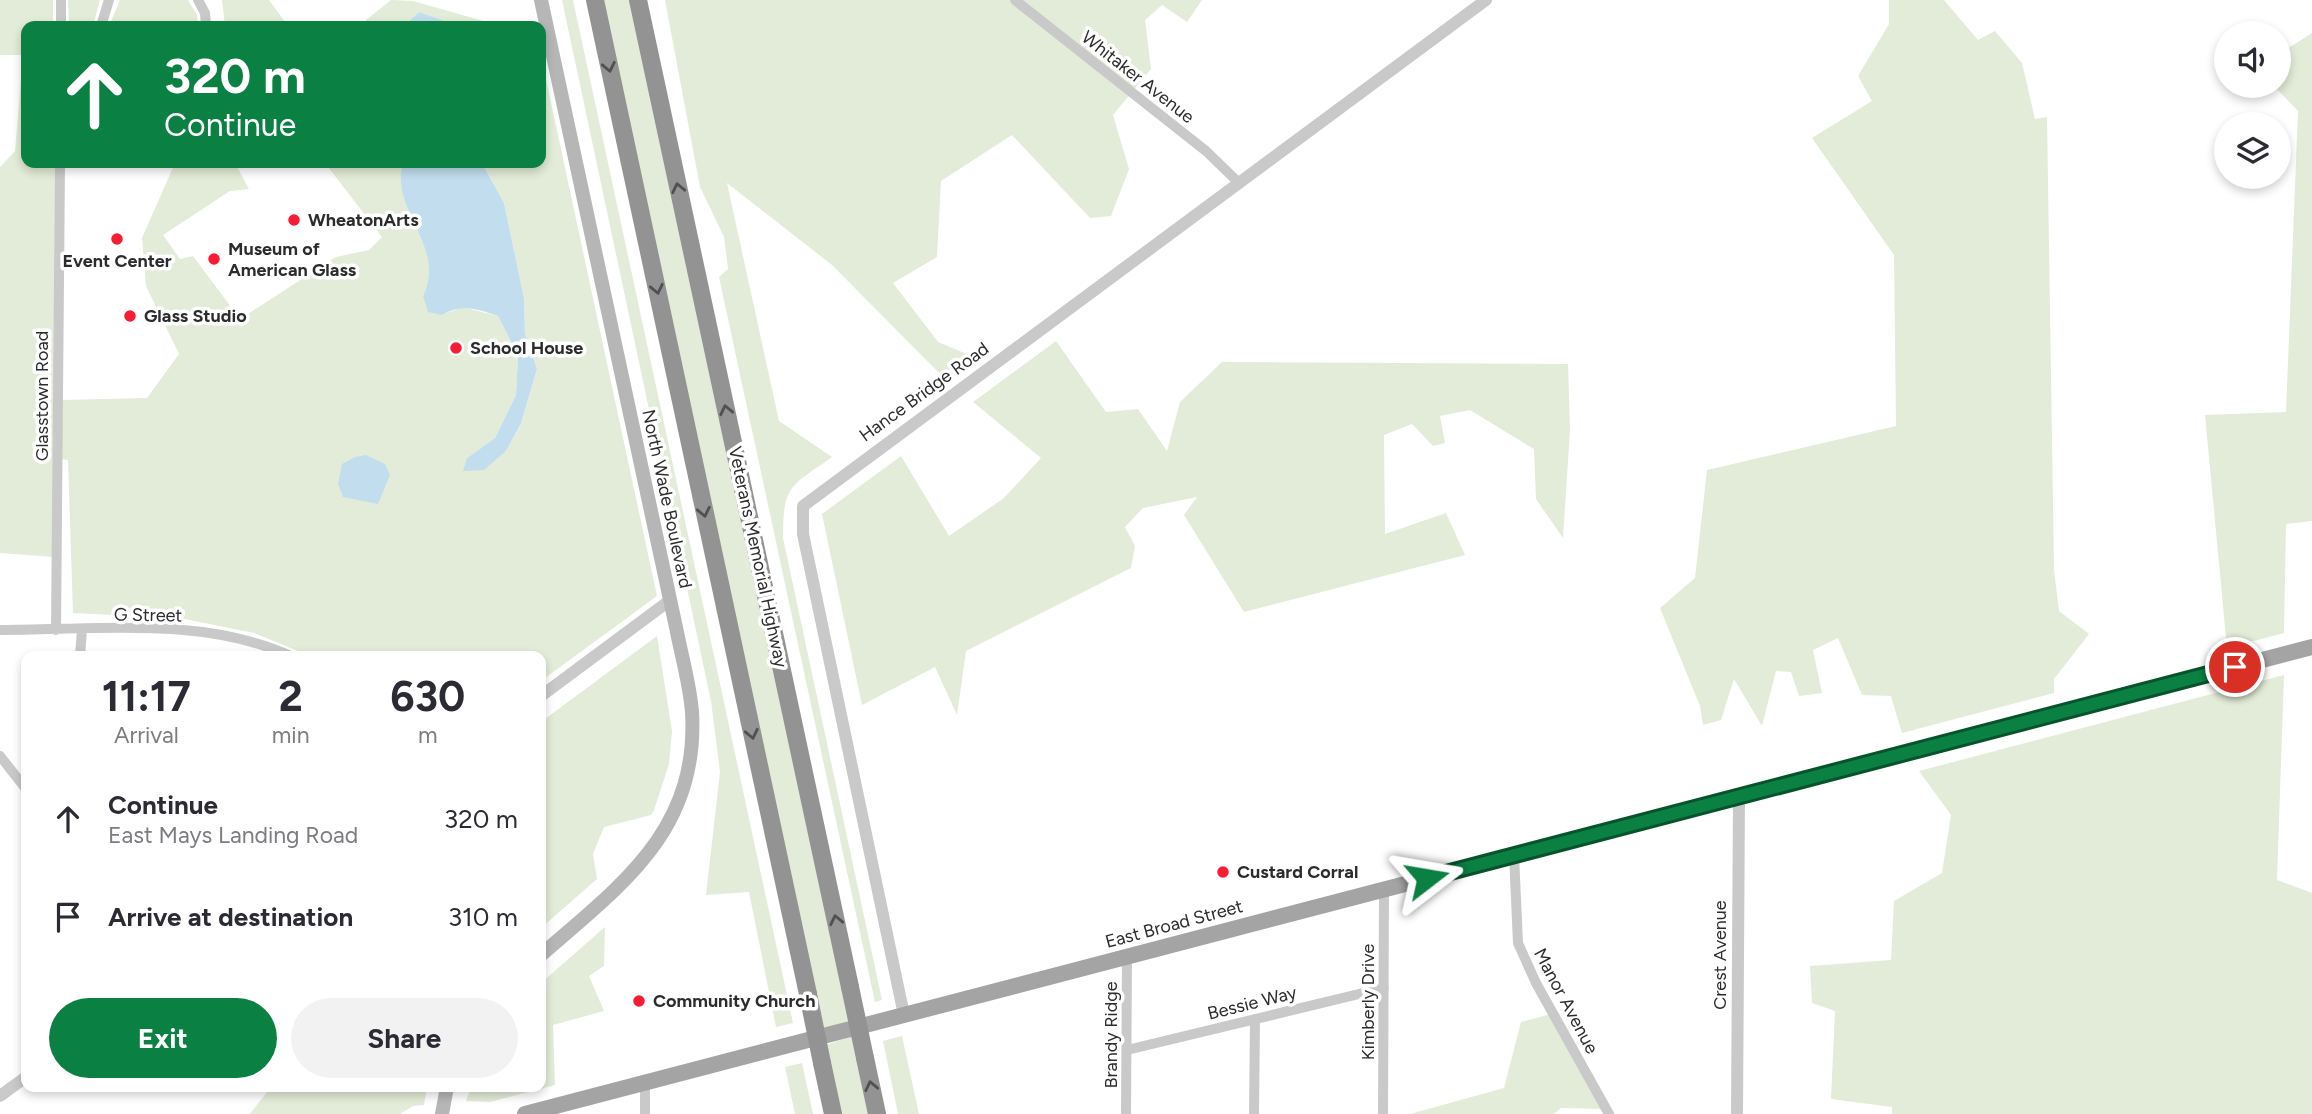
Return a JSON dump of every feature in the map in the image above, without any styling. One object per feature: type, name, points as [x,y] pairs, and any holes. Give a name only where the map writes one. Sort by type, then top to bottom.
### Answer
[{"type":"highway","points":[[595,0],[833,1114]]},
{"type":"highway","name":"Veterans Memorial Highway","points":[[638,0],[877,1114]]},
{"type":"main road","name":"North Wade Boulevard","points":[[541,0],[545,21]]},
{"type":"main road","name":"North Wade Boulevard","points":[[546,23],[692,712],[691,755],[676,810],[666,830],[639,868],[546,951]]},
{"type":"main road","name":"East Broad Street","points":[[525,1114],[2312,647]]},
{"type":"main road","points":[[442,1114],[446,1092]]},
{"type":"street","points":[[61,0],[61,21]]},
{"type":"street","points":[[103,21],[109,0]]},
{"type":"street","points":[[198,0],[205,13],[206,21]]},
{"type":"street","name":"Whitaker Avenue","points":[[1015,0],[1206,151],[1238,182]]},
{"type":"street","name":"Hance Bridge Road","points":[[904,1015],[803,534],[803,506],[1486,0]]},
{"type":"street","name":"Glasstown Road","points":[[55,630],[60,168]]},
{"type":"street","points":[[546,692],[669,601]]},
{"type":"street","name":"G Street","points":[[0,630],[179,631],[253,641],[278,651]]},
{"type":"street","points":[[80,651],[82,630]]},
{"type":"street","points":[[0,756],[21,783]]},
{"type":"street","name":"Crest Avenue","points":[[1737,1114],[1739,797]]},
{"type":"street","name":"Manor Avenue","points":[[1514,855],[1518,943],[1536,983],[1609,1114]]},
{"type":"street","name":"Kimberly Drive","points":[[1383,1114],[1384,889]]},
{"type":"street","name":"Brandy Ridge","points":[[1126,1114],[1127,956]]},
{"type":"street","name":"Bessie Way","points":[[1126,1050],[1384,988]]},
{"type":"street","points":[[1254,1114],[1255,1019]]},
{"type":"street","points":[[0,1096],[21,1081]]},
{"type":"street","points":[[645,1083],[645,1114]]},
{"type":"green space","points":[[0,0],[53,0],[53,21],[21,21],[21,55],[0,55]]},
{"type":"green space","points":[[68,0],[100,0],[94,21],[69,21]]},
{"type":"green space","points":[[120,0],[188,0],[198,21],[111,21]]},
{"type":"green space","points":[[222,0],[269,0],[284,21],[224,21]]},
{"type":"green space","points":[[391,0],[413,1],[483,21],[442,21],[419,12],[409,21],[366,20]]},
{"type":"green space","points":[[562,0],[573,0],[793,1023],[776,1027],[749,892],[706,895],[720,772],[711,701]]},
{"type":"green space","points":[[601,0],[631,0],[851,1020],[823,1029]]},
{"type":"green space","points":[[665,0],[1202,0],[1187,22],[1162,5],[1145,20],[1151,69],[1113,115],[1129,169],[1111,216],[1090,218],[1012,135],[941,181],[937,257],[893,283],[938,342],[969,355],[942,376],[832,265],[727,183],[779,421],[832,457],[798,482],[787,497],[783,538],[882,1000],[875,1002],[719,277],[728,269],[724,237],[700,187]]},
{"type":"green space","points":[[1889,0],[1944,0],[1978,40],[1995,31],[2022,63],[2035,119],[2047,117],[2054,570],[2059,611],[2089,634],[2054,679],[2054,693],[1902,733],[1891,696],[1862,695],[1838,638],[1813,650],[1822,693],[1799,696],[1791,672],[1776,671],[1762,726],[1734,679],[1721,720],[1703,725],[1700,706],[1660,608],[1695,578],[1707,470],[1896,426],[1894,255],[1812,138],[1872,101],[1858,76],[1889,24]]},
{"type":"green space","points":[[2312,33],[2312,521],[2286,524],[2284,633],[2227,648],[2205,415],[2286,412],[2298,111],[2286,98],[2291,98],[2291,46]]},
{"type":"green space","points":[[21,79],[21,168],[55,168],[54,557],[0,553],[0,167],[15,151]]},
{"type":"green space","points":[[546,79],[657,596],[546,677],[546,651],[298,651],[254,633],[180,618],[73,613],[68,460],[61,459],[63,400],[147,398],[179,354],[146,286],[142,238],[173,168],[238,168],[249,189],[230,191],[163,235],[180,259],[193,256],[240,319],[336,257],[369,250],[382,237],[329,168],[402,168],[404,196],[424,243],[428,260],[428,277],[423,296],[442,315],[462,307],[498,316],[518,356],[516,395],[495,438],[467,458],[506,451],[521,425],[537,369],[525,334],[524,298],[504,203],[485,168],[546,168]]},
{"type":"green space","points":[[1056,341],[1106,412],[1138,409],[1167,451],[1180,402],[1222,362],[1568,364],[1570,430],[1563,538],[1536,499],[1534,449],[1470,410],[1440,416],[1445,443],[1433,446],[1412,424],[1384,435],[1385,534],[1446,513],[1465,555],[1244,612],[1184,515],[1197,497],[1143,508],[1125,527],[1135,546],[1131,568],[966,651],[957,715],[935,667],[862,705],[822,514],[901,456],[949,536],[1004,498],[1041,458],[973,402]]},
{"type":"green space","points":[[657,636],[672,731],[669,764],[654,810],[651,815],[604,827],[593,854],[597,879],[546,924],[546,718]]},
{"type":"green space","points":[[2284,675],[2277,880],[2312,893],[2312,1114],[1892,1114],[1892,1107],[1831,1099],[1835,1011],[1812,1003],[1810,966],[1891,960],[1894,901],[1942,873],[1951,815],[1919,771]]},
{"type":"green space","points":[[605,927],[604,966],[589,976],[604,1011],[553,1025],[555,1085],[546,1087],[546,979]]},
{"type":"green space","points":[[1558,1012],[1607,1109],[1561,1108],[1554,1114],[1410,1114],[1504,1088],[1521,1022]]},
{"type":"green space","points":[[853,1036],[873,1114],[838,1114],[826,1045]]},
{"type":"green space","points":[[902,1036],[919,1114],[898,1114],[883,1041]]},
{"type":"green space","points":[[802,1063],[813,1114],[795,1114],[785,1067]]},
{"type":"green space","points":[[267,1092],[426,1092],[424,1105],[413,1106],[400,1114],[250,1114]]},
{"type":"green space","points":[[469,1092],[528,1092],[490,1102],[466,1101]]},
{"type":"water","points":[[419,12],[444,21],[409,21]]},
{"type":"water","points":[[402,168],[485,168],[504,203],[524,298],[525,334],[537,369],[521,424],[506,451],[484,470],[463,471],[467,458],[495,438],[516,395],[518,356],[498,316],[470,308],[456,309],[442,315],[428,312],[423,296],[428,278],[428,260],[404,196]]},
{"type":"water","points":[[366,455],[385,464],[390,475],[378,504],[343,497],[338,484],[342,464]]},
{"type":"place","name":"WheatonArts","points":[[294,220]]},
{"type":"place","name":"Event Center","points":[[117,239]]},
{"type":"place","name":"Museum of American Glass","points":[[214,259]]},
{"type":"place","name":"Glass Studio","points":[[130,316]]},
{"type":"place","name":"School House","points":[[456,348]]},
{"type":"place","name":"Custard Corral","points":[[1223,872]]},
{"type":"place","name":"Community Church","points":[[639,1001]]},
{"type":"route","points":[[1427,878],[2235,667]]}]
